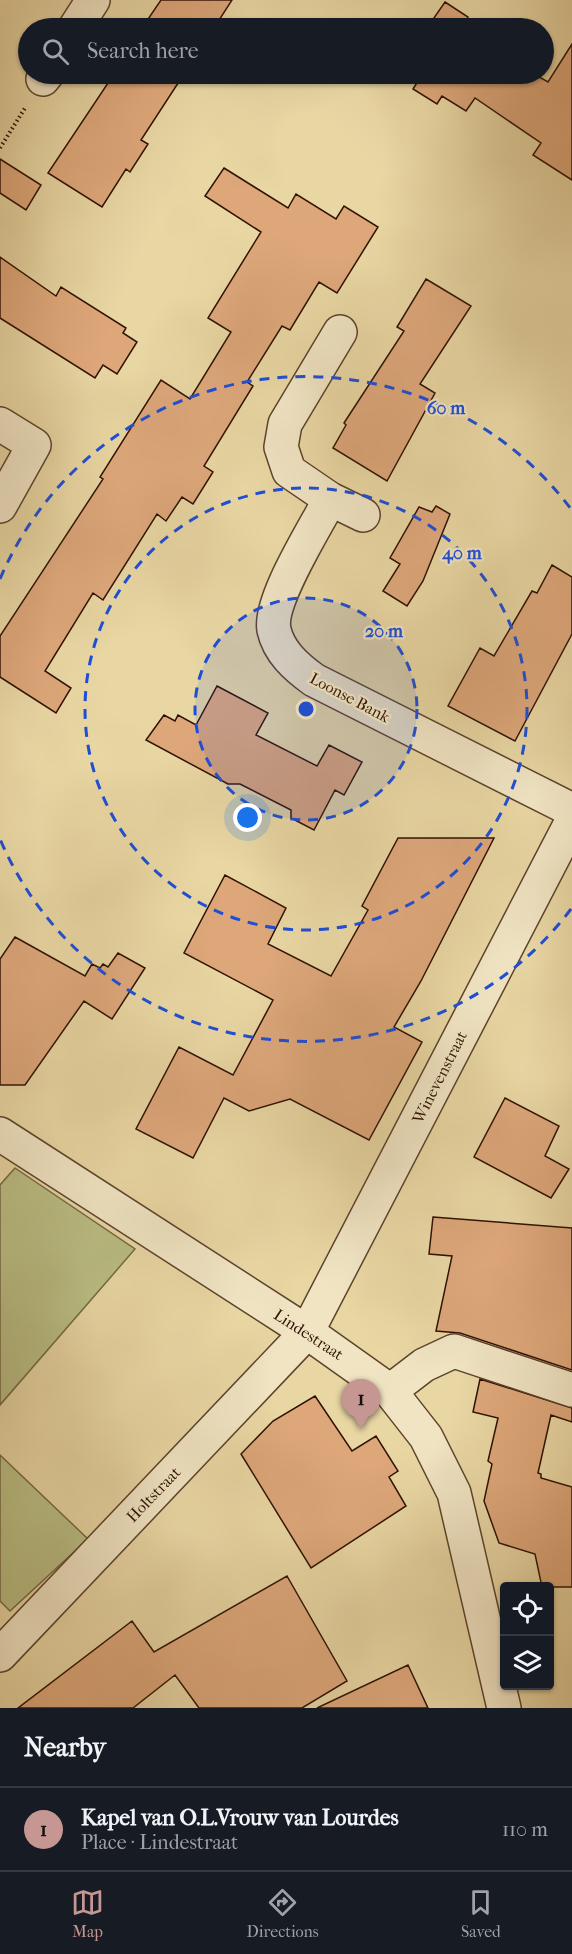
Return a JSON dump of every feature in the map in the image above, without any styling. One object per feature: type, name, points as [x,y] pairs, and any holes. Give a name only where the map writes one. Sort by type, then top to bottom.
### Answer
[{"type":"street","points":[[81,18],[93,0]]},
{"type":"street","points":[[340,332],[285,424],[281,447],[289,471],[330,499],[363,515]]},
{"type":"street","points":[[0,424],[34,445],[0,506]]},
{"type":"street","name":"Loonse Bank","points":[[330,499],[276,603],[274,630],[291,663],[314,680],[572,810]]},
{"type":"street","name":"Winevenstraat","points":[[306,1332],[572,821]]},
{"type":"street","name":"Lindestraat","points":[[0,1134],[306,1332],[390,1391],[426,1437],[454,1493],[504,1708]]},
{"type":"street","name":"Holtstraat","points":[[0,1655],[306,1332]]},
{"type":"street","points":[[390,1391],[424,1365],[454,1352],[572,1390]]},
{"type":"path","points":[[0,148],[40,84]]},
{"type":"green space","points":[[15,1168],[135,1249],[0,1405],[0,1185]]},
{"type":"green space","points":[[0,1455],[88,1539],[10,1611],[0,1601]]},
{"type":"building","points":[[161,0],[232,0],[220,18],[149,18]]},
{"type":"building","points":[[445,2],[468,17],[467,18],[434,18]]},
{"type":"building","points":[[572,44],[572,180],[533,155],[541,143],[475,98],[466,111],[442,96],[437,104],[413,89],[416,84],[554,84],[554,72]]},
{"type":"building","points":[[107,84],[177,84],[141,140],[148,144],[130,172],[126,169],[102,207],[48,173]]},
{"type":"building","points":[[0,159],[41,185],[26,210],[0,193]]},
{"type":"building","points":[[224,168],[288,208],[296,194],[336,219],[344,206],[378,227],[337,293],[319,282],[290,330],[282,326],[247,382],[253,386],[204,466],[213,472],[193,504],[182,497],[166,521],[157,514],[103,600],[93,593],[45,671],[71,688],[56,713],[0,677],[0,636],[103,479],[100,477],[161,380],[190,399],[231,332],[208,318],[261,232],[205,196]]},
{"type":"building","points":[[0,257],[56,296],[61,287],[126,328],[123,333],[137,342],[117,374],[103,365],[95,378],[0,318]]},
{"type":"building","points":[[426,279],[471,306],[420,384],[435,393],[387,481],[333,448],[346,425],[344,423],[404,331],[397,327]]},
{"type":"building","points":[[436,506],[450,514],[423,581],[407,606],[383,591],[400,564],[390,558],[419,507],[432,512]]},
{"type":"building","points":[[552,565],[572,577],[572,634],[515,741],[448,706],[480,648],[494,656],[532,591],[537,593]]},
{"type":"building","points":[[217,686],[268,713],[256,735],[317,766],[329,745],[362,762],[344,795],[335,790],[314,830],[291,818],[291,810],[240,784],[228,784],[146,740],[164,715],[175,721],[178,715],[196,725]]},
{"type":"building","points":[[398,838],[494,838],[421,981],[394,1027],[422,1042],[369,1140],[290,1099],[249,1111],[224,1098],[193,1158],[136,1129],[179,1047],[233,1075],[273,1000],[184,953],[225,875],[286,908],[268,944],[331,976],[368,910],[362,906]]},
{"type":"building","points":[[15,937],[85,976],[92,964],[100,968],[103,964],[108,967],[118,953],[145,968],[112,1019],[84,1001],[25,1085],[0,1085],[0,959]]},
{"type":"building","points":[[505,1098],[559,1126],[545,1156],[569,1169],[551,1198],[474,1157]]},
{"type":"building","points":[[433,1217],[572,1228],[572,1370],[460,1333],[436,1331],[452,1256],[429,1254]]},
{"type":"building","points":[[480,1379],[572,1408],[572,1422],[551,1415],[538,1473],[541,1474],[541,1478],[572,1487],[572,1587],[554,1587],[554,1582],[541,1582],[535,1554],[499,1543],[484,1501],[492,1464],[488,1461],[498,1418],[473,1412]]},
{"type":"building","points":[[315,1396],[352,1451],[376,1436],[398,1471],[389,1477],[406,1506],[311,1568],[241,1454],[273,1421]]},
{"type":"building","points":[[287,1576],[347,1681],[302,1708],[199,1708],[175,1675],[133,1708],[18,1708],[132,1621],[154,1652]]},
{"type":"building","points":[[408,1665],[428,1708],[317,1708]]},
{"type":"place","name":"Kapel van O.L.Vrouw van Lourdes","points":[[361,1429]]}]
